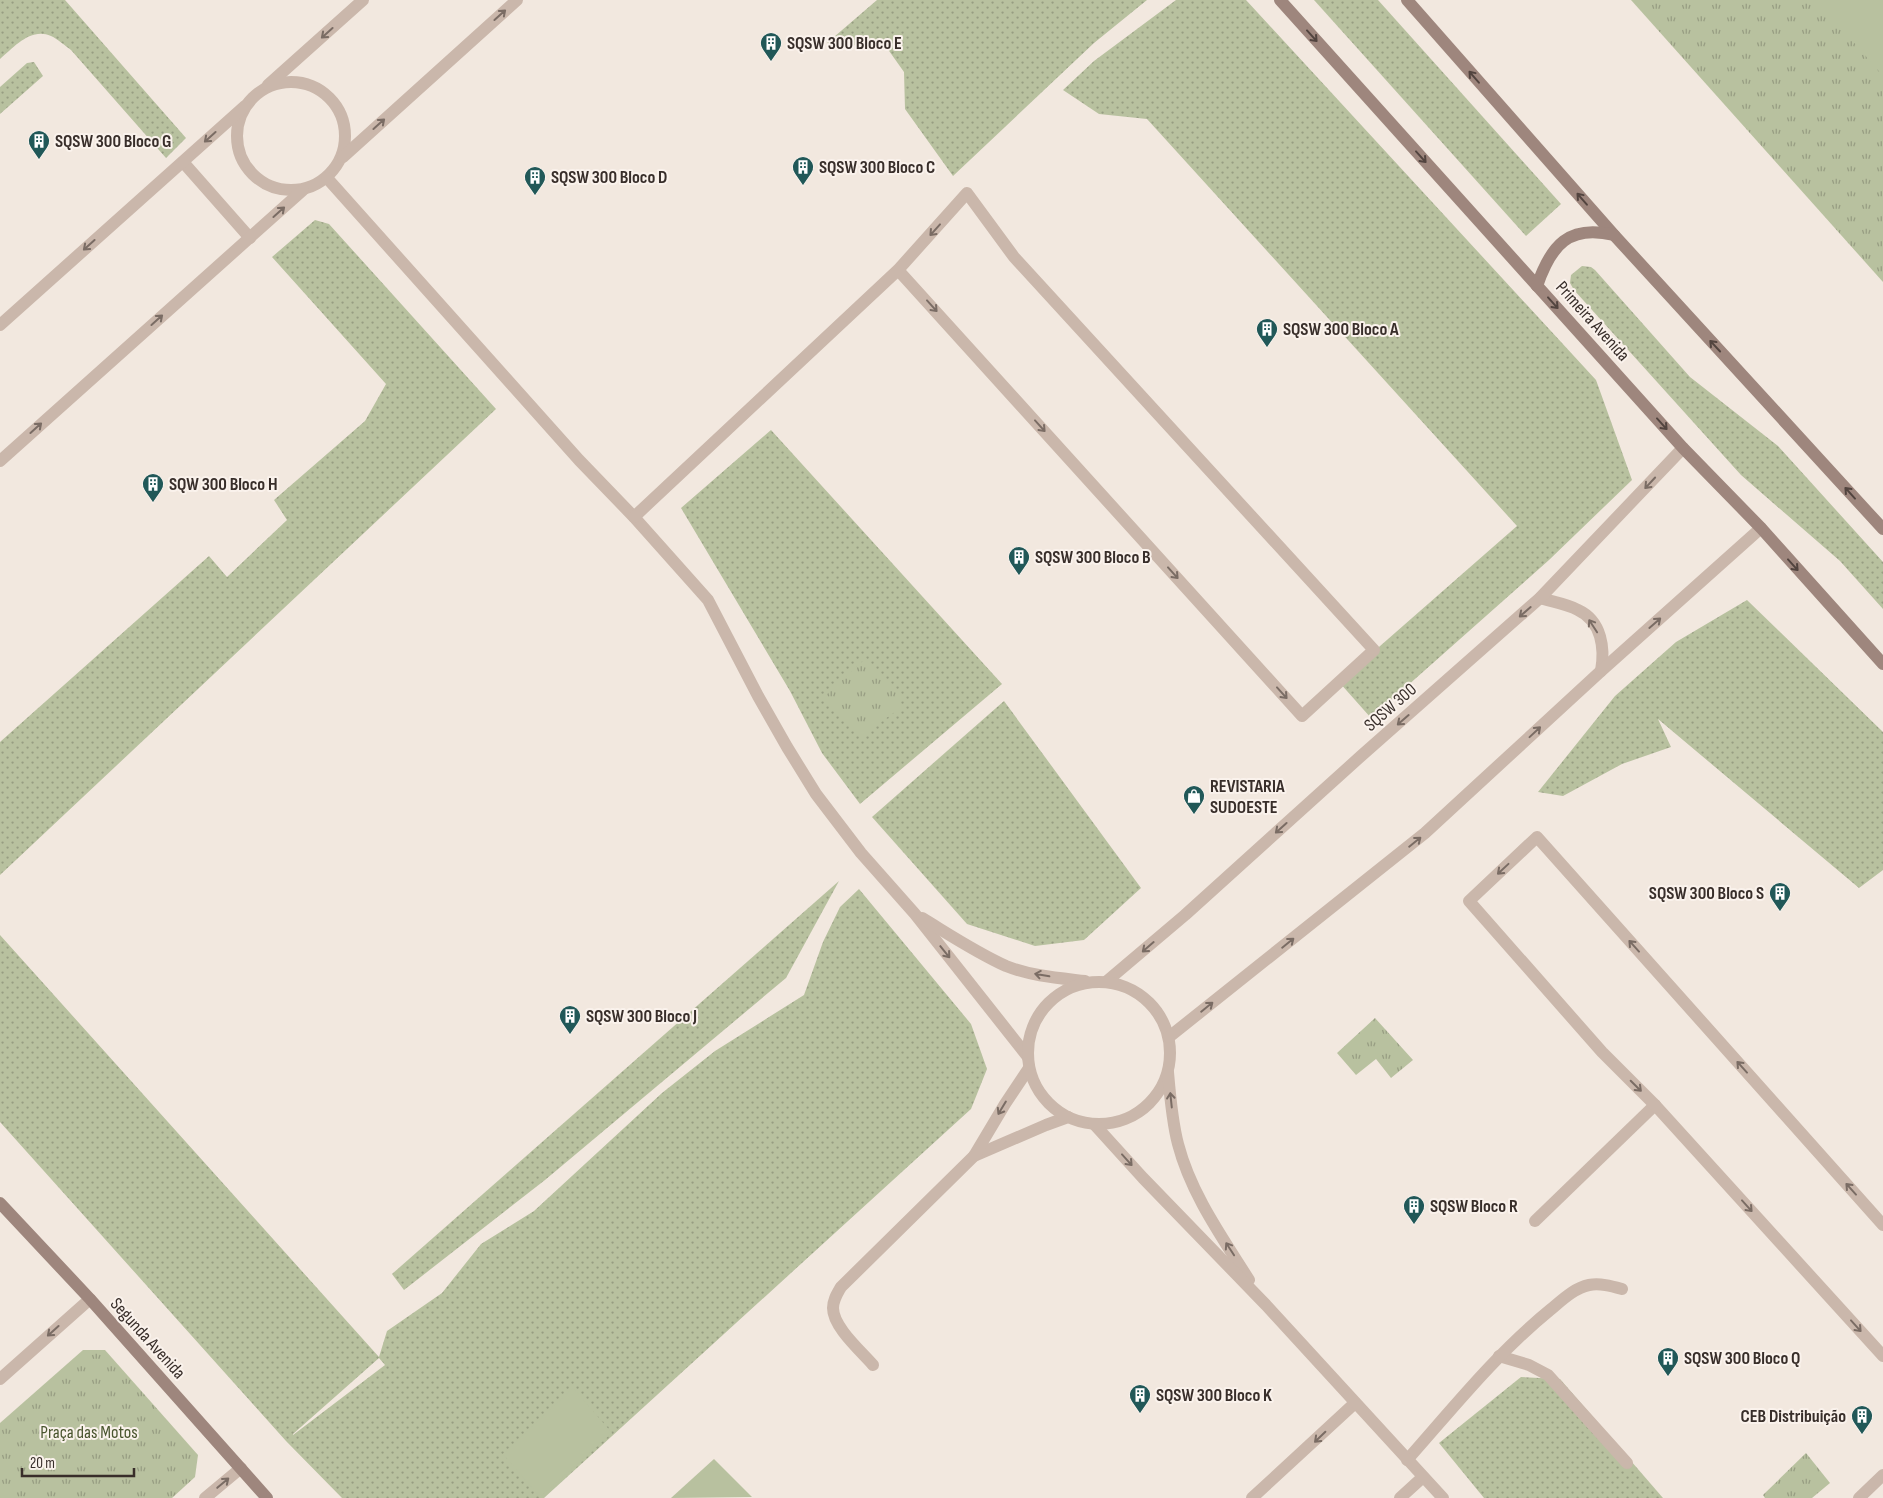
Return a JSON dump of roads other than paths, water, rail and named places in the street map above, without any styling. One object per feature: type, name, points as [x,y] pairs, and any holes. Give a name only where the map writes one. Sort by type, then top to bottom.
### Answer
[{"type":"main road","name":"Primeira Avenida","points":[[1280,0],[1683,448],[1761,528],[1883,664]]},
{"type":"main road","points":[[1407,0],[1614,235],[1883,529]]},
{"type":"main road","points":[[1537,286],[1545,264],[1558,247],[1574,234],[1589,231],[1614,235]]},
{"type":"main road","name":"Segunda Avenida","points":[[0,1203],[90,1299],[267,1498]]},
{"type":"street","points":[[0,325],[363,0]]},
{"type":"street","points":[[0,461],[303,190],[327,178],[342,157],[517,0]]},
{"type":"street","points":[[267,87],[293,81],[318,88],[338,106],[346,130],[342,157]]},
{"type":"street","points":[[247,104],[237,129],[240,155],[254,177],[277,190],[303,190]]},
{"type":"street","points":[[183,162],[250,238]]},
{"type":"street","points":[[327,178],[578,460],[634,517],[708,600],[758,696],[816,794],[861,853],[915,914],[1029,1062],[1037,1088],[1050,1105],[1068,1117],[1094,1124],[1118,1121],[1140,1111],[1158,1094],[1168,1072],[1171,1055],[1169,1038],[1161,1017],[1147,999],[1128,987],[1107,981],[1090,982],[1040,975],[1007,966],[915,914]]},
{"type":"street","points":[[634,517],[898,270],[968,193],[1014,257],[1374,650],[1302,716],[898,270]]},
{"type":"street","name":"SQSW 300","points":[[1107,981],[1185,916],[1361,756],[1540,598],[1683,448]]},
{"type":"street","points":[[1169,1038],[1426,833],[1601,671],[1761,528]]},
{"type":"street","points":[[1540,598],[1580,610],[1592,622],[1602,640],[1604,655],[1601,671]]},
{"type":"street","points":[[1883,1225],[1537,838],[1469,901],[1602,1052],[1655,1105],[1883,1356]]},
{"type":"street","points":[[873,1365],[834,1319],[835,1297],[841,1287],[974,1156],[1029,1062],[1031,1031],[1044,1007],[1065,990],[1090,982]]},
{"type":"street","points":[[1168,1072],[1172,1115],[1178,1145],[1192,1183],[1217,1230],[1266,1305]]},
{"type":"street","points":[[1535,1221],[1655,1105]]},
{"type":"street","points":[[974,1156],[1068,1117]]},
{"type":"street","points":[[1094,1124],[1143,1178],[1266,1305],[1406,1460],[1443,1498]]},
{"type":"street","points":[[1406,1460],[1499,1356],[1528,1328],[1570,1294],[1588,1285],[1606,1285],[1622,1290]]},
{"type":"street","points":[[0,1379],[90,1299]]},
{"type":"street","points":[[1499,1356],[1529,1365],[1548,1375],[1627,1463]]},
{"type":"street","points":[[1252,1498],[1355,1403]]},
{"type":"street","points":[[205,1498],[241,1468]]},
{"type":"street","points":[[1859,1498],[1883,1475]]},
{"type":"street","points":[[1400,1498],[1423,1477]]},
{"type":"place","name":"SQSW 300 Bloco E","points":[[771,62]]},
{"type":"place","name":"SQSW 300 Bloco G","points":[[39,160]]},
{"type":"place","name":"SQSW 300 Bloco C","points":[[803,186]]},
{"type":"place","name":"SQSW 300 Bloco D","points":[[535,196]]},
{"type":"place","name":"SQSW 300 Bloco A","points":[[1267,348]]},
{"type":"place","name":"SQW 300 Bloco H","points":[[153,503]]},
{"type":"place","name":"SQSW 300 Bloco B","points":[[1019,576]]},
{"type":"place","name":"REVISTARIA SUDOESTE","points":[[1194,815]]},
{"type":"place","name":"SQSW 300 Bloco S","points":[[1780,912]]},
{"type":"place","name":"SQSW 300 Bloco J","points":[[570,1035]]},
{"type":"place","name":"SQSW Bloco R","points":[[1414,1225]]},
{"type":"place","name":"SQSW 300 Bloco Q","points":[[1668,1377]]},
{"type":"place","name":"SQSW 300 Bloco K","points":[[1140,1414]]},
{"type":"place","name":"CEB Distribuição","points":[[1862,1435]]},
{"type":"park label","name":"Praça das Motos","points":[[89,1432]]}]
